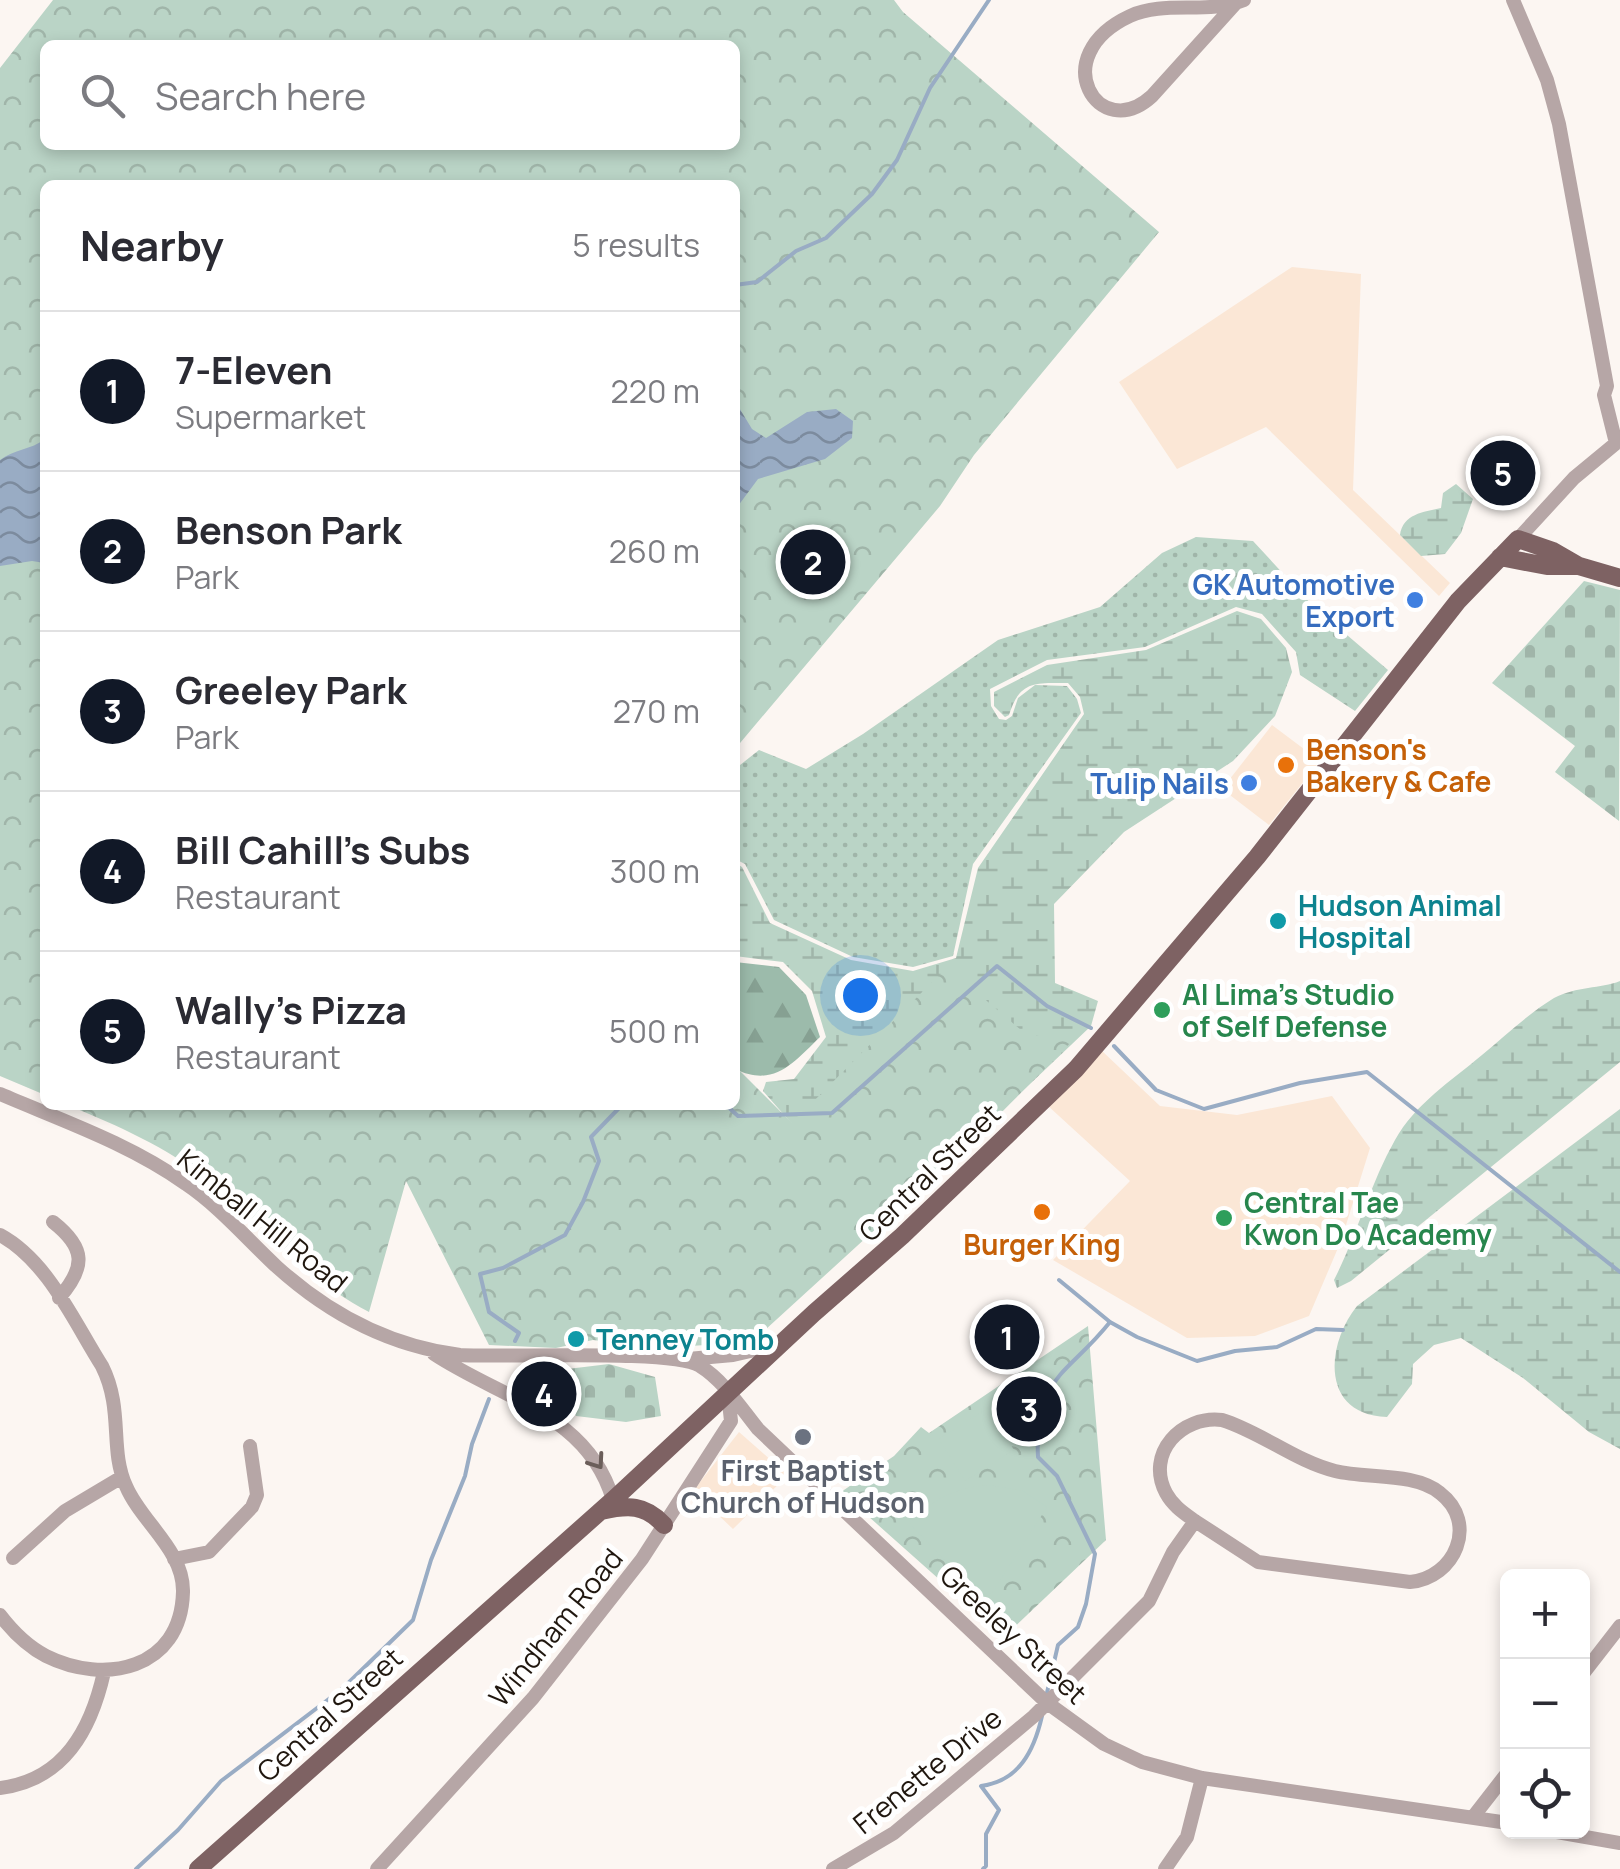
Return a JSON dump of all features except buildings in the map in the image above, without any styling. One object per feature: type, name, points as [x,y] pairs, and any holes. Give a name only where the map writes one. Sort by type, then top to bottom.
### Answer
[{"type":"main road","name":"Central Street","points":[[198,1869],[890,1248],[1076,1069],[1257,857],[1458,602],[1518,539]]},
{"type":"main road","points":[[1518,539],[1579,566],[1620,578]]},
{"type":"main road","points":[[1500,557],[1547,566],[1579,566]]},
{"type":"main road","points":[[607,1505],[646,1508],[664,1525]]},
{"type":"street","points":[[1513,0],[1547,80],[1559,124],[1607,386],[1604,395],[1618,441]]},
{"type":"street","points":[[1239,2],[1138,108],[1114,110],[1097,99],[1086,85],[1084,66],[1092,50],[1129,16],[1147,10],[1208,8],[1239,2]]},
{"type":"street","name":"Central Street","points":[[1518,539],[1565,487],[1618,441]]},
{"type":"street","name":"Kimball Hill Road","points":[[0,1094],[121,1146],[168,1172],[210,1203],[316,1299],[361,1326],[430,1351],[486,1357],[681,1359],[733,1355],[780,1344]]},
{"type":"street","points":[[53,1222],[72,1238],[79,1264],[74,1280],[59,1298]]},
{"type":"street","points":[[0,1235],[30,1257],[110,1382],[117,1410],[122,1477],[139,1511],[174,1559],[183,1589],[174,1630],[163,1646],[144,1661],[104,1672],[43,1654],[28,1645],[0,1615]]},
{"type":"street","points":[[430,1351],[546,1415],[581,1442],[606,1473],[607,1505]]},
{"type":"street","points":[[681,1359],[696,1363],[728,1392]]},
{"type":"street","name":"Windham Road","points":[[377,1869],[533,1698],[611,1601],[731,1421],[728,1392]]},
{"type":"street","name":"Greeley Street","points":[[728,1392],[758,1428],[1046,1702],[1104,1744],[1142,1762],[1202,1778],[1500,1822]]},
{"type":"street","points":[[1215,1419],[1337,1472],[1431,1486],[1453,1506],[1460,1535],[1454,1556],[1444,1568],[1425,1580],[1410,1582],[1258,1562],[1195,1521],[1168,1497],[1162,1484],[1161,1461],[1169,1441],[1180,1430],[1192,1422],[1215,1419]]},
{"type":"street","points":[[174,1559],[208,1552],[252,1507],[257,1495],[250,1446]]},
{"type":"street","points":[[13,1558],[65,1511],[122,1477]]},
{"type":"street","name":"Frenette Drive","points":[[833,1869],[894,1833],[1024,1724],[1149,1602],[1172,1552],[1195,1521]]},
{"type":"street","points":[[1590,1664],[1620,1626]]},
{"type":"street","points":[[0,1788],[40,1777],[70,1752],[90,1721],[104,1672]]},
{"type":"street","points":[[1165,1869],[1188,1836],[1202,1778]]},
{"type":"street","points":[[1473,1817],[1500,1782]]},
{"type":"street","points":[[1590,1838],[1620,1843]]},
{"type":"shaded area","points":[[1292,267],[1361,274],[1353,490],[1450,583],[1439,596],[1266,427],[1177,469],[1119,382]]},
{"type":"shaded area","points":[[1272,725],[1320,761],[1269,825],[1222,789]]},
{"type":"shaded area","points":[[1101,1050],[1160,1106],[1237,1115],[1332,1096],[1370,1148],[1341,1241],[1309,1316],[1255,1336],[1187,1338],[1053,1260],[1130,1181],[1047,1105]]},
{"type":"shaded area","points":[[739,1432],[788,1475],[733,1529],[693,1491]]},
{"type":"green space","points":[[53,0],[894,0],[903,12],[1159,232],[974,455],[940,506],[740,743],[740,180],[40,180],[40,1093],[0,1076],[0,68]]},
{"type":"green space","points":[[1456,484],[1473,499],[1461,533],[1445,554],[1421,556],[1400,535],[1402,528],[1415,515],[1441,508],[1443,493]]},
{"type":"green space","points":[[1196,537],[1253,541],[1313,606],[1388,670],[1355,711],[1300,675],[1296,652],[1262,614],[1236,607],[1145,647],[1047,660],[990,689],[991,706],[999,719],[1012,716],[1018,698],[1035,685],[1067,686],[1081,713],[973,864],[953,956],[913,967],[853,957],[774,920],[745,864],[740,862],[740,765],[759,750],[806,769],[998,640],[1100,607],[1162,553]]},
{"type":"green space","points":[[1584,581],[1620,590],[1619,821],[1555,772],[1575,746],[1492,683]]},
{"type":"green space","points":[[1237,611],[1261,619],[1286,648],[1292,672],[1275,716],[1233,761],[1124,832],[1054,904],[1055,983],[1098,1001],[1091,1026],[947,1163],[800,1133],[763,1091],[766,1082],[794,1079],[826,1037],[812,991],[783,962],[740,957],[740,866],[770,923],[851,960],[913,971],[956,958],[978,868],[1084,714],[1080,697],[1068,683],[1024,689],[1005,717],[994,706],[994,692],[1047,665],[1146,650]]},
{"type":"green space","points":[[740,963],[779,967],[806,995],[820,1037],[782,1070],[761,1076],[740,1071]]},
{"type":"green space","points":[[947,967],[1028,1036],[1082,1031],[985,1129],[752,1342],[690,1346],[593,1340],[556,1348],[489,1345],[406,1181],[369,1312],[305,1268],[193,1169],[142,1138],[79,1110],[740,1110],[740,1071],[792,1123]]},
{"type":"green space","points":[[1620,981],[1620,1062],[1351,1281],[1337,1288],[1334,1280],[1378,1174],[1403,1127],[1423,1104],[1554,998]]},
{"type":"green space","points":[[1620,1109],[1620,1449],[1589,1432],[1523,1378],[1461,1338],[1434,1345],[1413,1364],[1412,1384],[1387,1417],[1365,1413],[1350,1404],[1340,1392],[1335,1358],[1346,1322],[1357,1306]]},
{"type":"green space","points":[[1088,1326],[1106,1540],[1004,1637],[841,1492],[894,1456],[921,1427],[929,1433]]},
{"type":"green space","points":[[609,1364],[655,1377],[661,1416],[626,1422],[576,1416],[551,1371]]},
{"type":"green space","points":[[988,1408],[1014,1450],[965,1481],[939,1439]]},
{"type":"green space","points":[[989,1485],[1023,1491],[1047,1507],[992,1593],[978,1595],[910,1524],[945,1496]]},
{"type":"water","points":[[740,409],[752,429],[766,438],[807,412],[836,409],[853,421],[852,438],[825,459],[758,479],[740,503]]},
{"type":"water","points":[[40,442],[40,562],[0,566],[0,460]]},
{"type":"waterway","points":[[740,284],[757,282],[796,251],[826,238],[872,194],[897,160],[930,88],[989,0]]},
{"type":"waterway","points":[[731,1110],[738,1116],[832,1113],[997,966],[1047,1006],[1091,1028]]},
{"type":"waterway","points":[[1114,1046],[1156,1090],[1204,1109],[1300,1083],[1367,1072],[1620,1272]]},
{"type":"waterway","points":[[515,1341],[519,1333],[489,1312],[480,1274],[503,1268],[565,1235],[599,1161],[591,1137],[617,1110]]},
{"type":"waterway","points":[[1059,1280],[1110,1322],[1197,1361],[1235,1351],[1277,1347],[1316,1329],[1343,1330]]},
{"type":"waterway","points":[[1046,1697],[1058,1645],[1078,1627],[1086,1604],[1095,1554],[1057,1476],[1038,1457],[1038,1430],[1042,1409],[1056,1379],[1110,1322]]},
{"type":"waterway","points":[[136,1869],[178,1830],[221,1781],[342,1689],[413,1620],[489,1399]]},
{"type":"waterway","points":[[983,1869],[986,1834],[999,1810],[981,1786],[1005,1778],[1023,1762],[1042,1716]]},
{"type":"place","name":"Wally's Pizza","points":[[1503,473]]},
{"type":"place","name":"Benson Park","points":[[813,562]]},
{"type":"place","name":"GK Automotive Export","points":[[1415,600]]},
{"type":"place","name":"Benson's Bakery & Cafe","points":[[1286,765]]},
{"type":"place","name":"Tulip Nails","points":[[1249,783]]},
{"type":"place","name":"Hudson Animal Hospital","points":[[1278,921]]},
{"type":"place","name":"Al Lima's Studio of Self Defense","points":[[1162,1010]]},
{"type":"place","name":"Burger King","points":[[1042,1212]]},
{"type":"place","name":"Central Tae Kwon Do Academy","points":[[1224,1218]]},
{"type":"place","name":"7-Eleven","points":[[1007,1337]]},
{"type":"place","name":"Tenney Tomb","points":[[576,1339]]},
{"type":"place","name":"Bill Cahill's Subs","points":[[544,1394]]},
{"type":"place","name":"Greeley Park","points":[[1029,1409]]},
{"type":"place","name":"First Baptist Church of Hudson","points":[[803,1437]]}]
